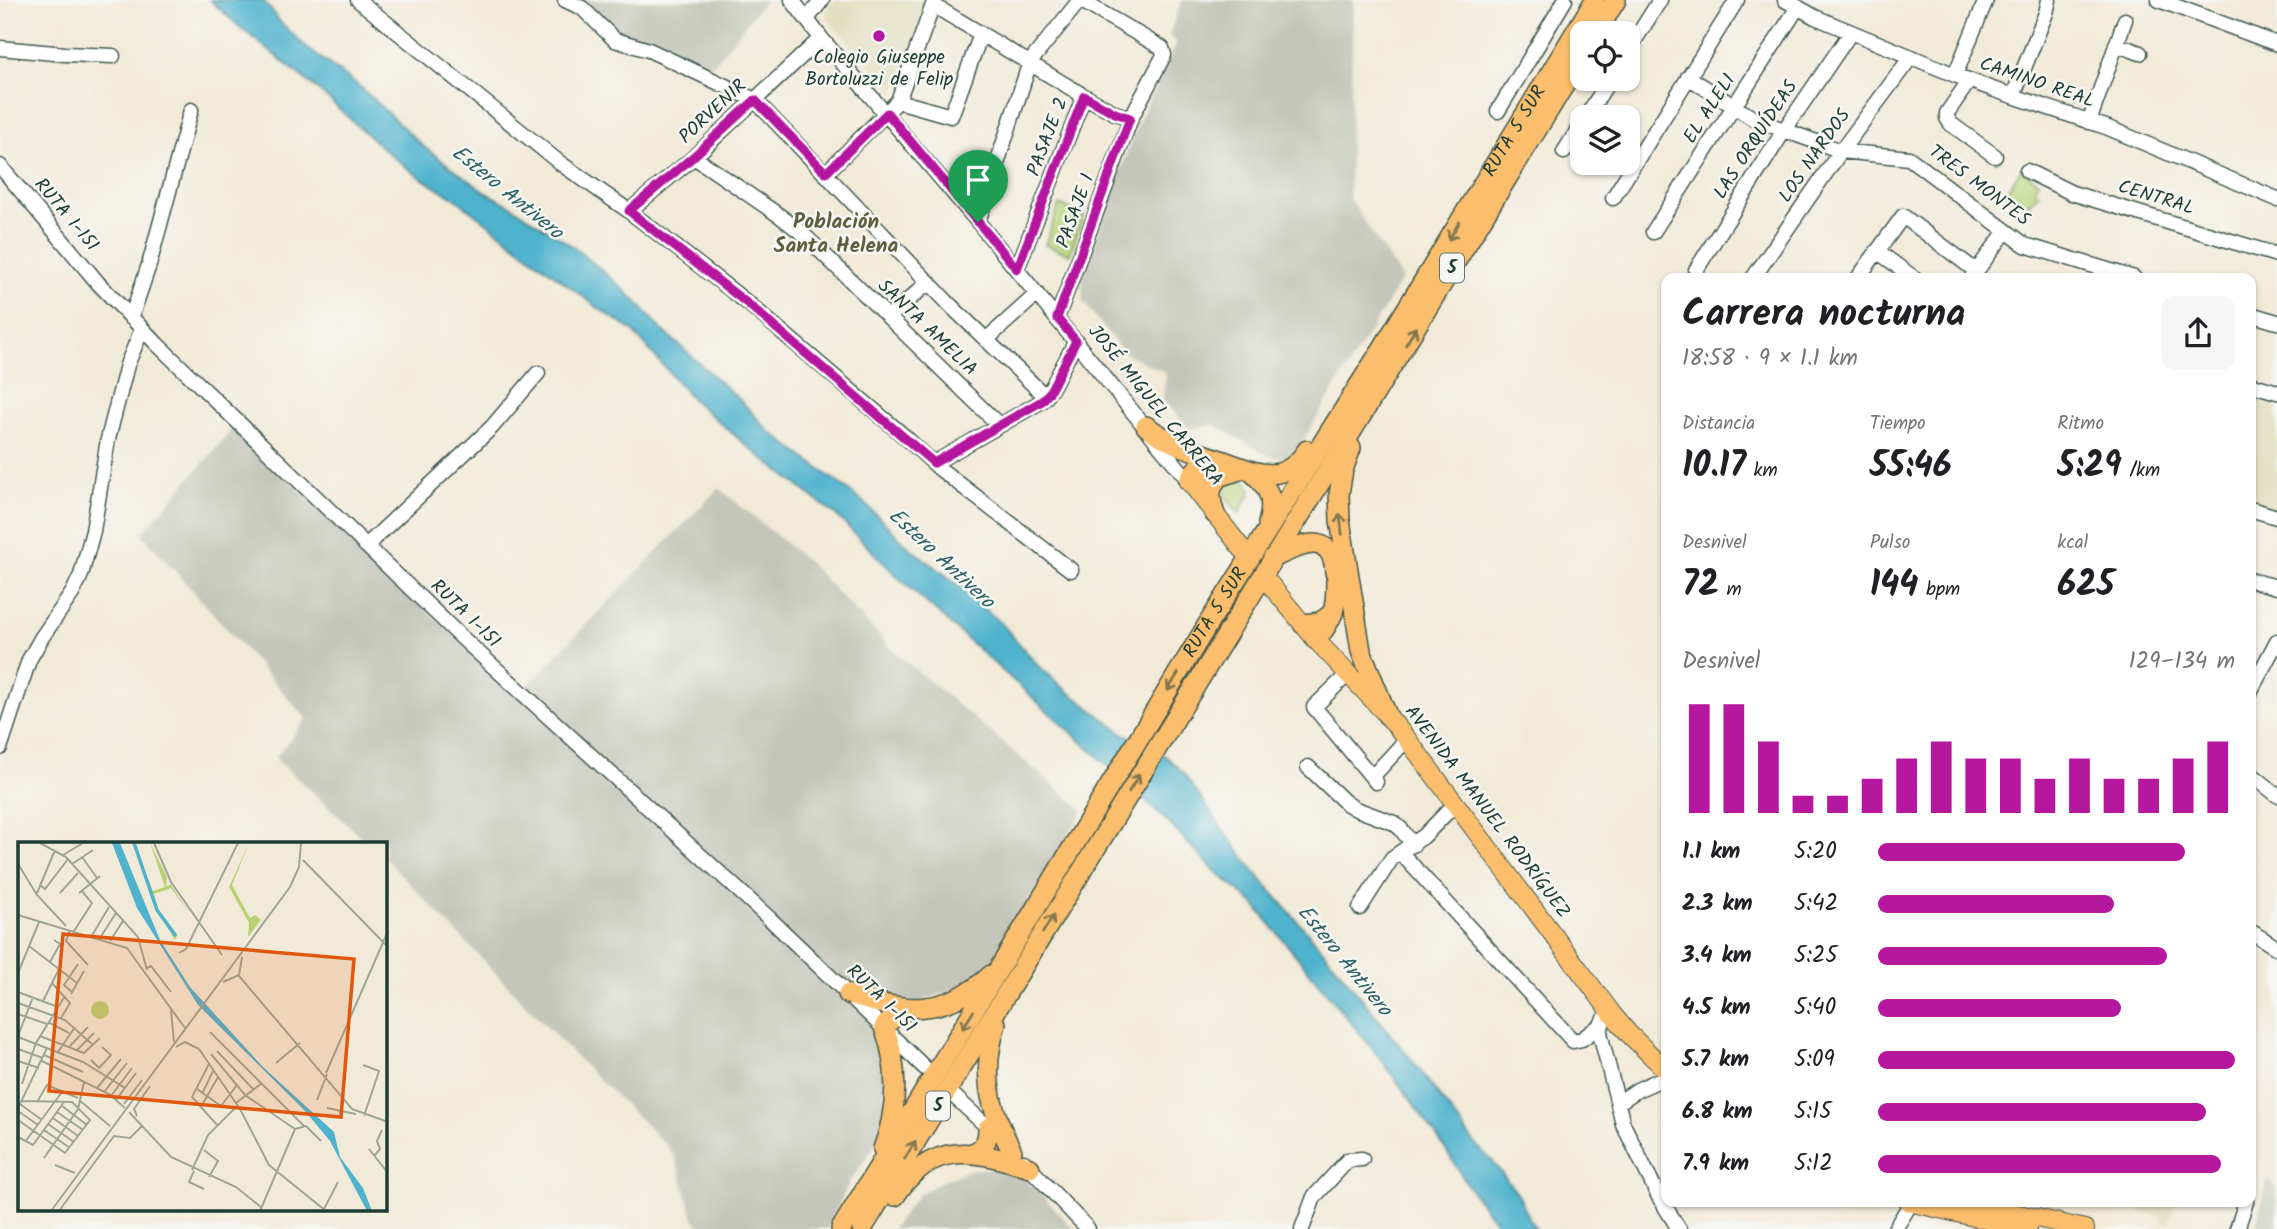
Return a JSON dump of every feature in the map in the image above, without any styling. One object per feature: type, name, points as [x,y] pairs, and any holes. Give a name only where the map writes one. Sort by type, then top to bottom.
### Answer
[{"type":"highway","name":"RUTA 5 SUR","points":[[862,1229],[1012,983],[1208,624],[1384,346],[1595,0]]},
{"type":"highway","points":[[1603,21],[1616,0]]},
{"type":"highway","name":"RUTA 5 SUR","points":[[841,1229],[1004,962],[1230,626],[1570,76]]},
{"type":"highway","points":[[1146,426],[1176,446],[1222,468],[1277,473],[1295,466],[1384,346]]},
{"type":"highway","points":[[1375,394],[1350,449],[1339,494],[1340,520],[1354,615],[1364,663],[1387,715]]},
{"type":"highway","points":[[1189,481],[1205,481],[1222,468]]},
{"type":"highway","points":[[1215,514],[1210,492],[1222,468]]},
{"type":"highway","points":[[1248,471],[1267,488],[1271,498],[1272,510],[1266,534]]},
{"type":"highway","points":[[1272,559],[1300,545],[1315,544],[1328,552],[1334,561],[1334,612],[1316,640]]},
{"type":"highway","points":[[1303,624],[1320,622],[1334,612]]},
{"type":"highway","points":[[1316,640],[1336,636],[1347,627],[1354,615]]},
{"type":"highway","points":[[869,1184],[885,1143],[893,1105],[893,1065],[884,1027],[897,1014],[909,1009],[942,1004],[964,994],[986,980],[1004,962]]},
{"type":"highway","points":[[1012,983],[989,1046],[987,1071],[992,1104],[1012,1151]]},
{"type":"highway","points":[[848,994],[909,1009]]},
{"type":"highway","points":[[973,1153],[985,1145],[988,1128]]},
{"type":"highway","points":[[873,1229],[912,1174],[941,1157],[973,1153],[993,1156],[1031,1168]]},
{"type":"main road","name":"JOSÉ MIGUEL CARRERA","points":[[1189,481],[1243,550]]},
{"type":"main road","name":"AVENIDA MANUEL RODRÍGUEZ","points":[[1269,583],[1316,640],[1387,715],[1456,803],[1603,1002],[1609,1022],[1629,1034],[1661,1065]]},
{"type":"main road","points":[[1932,1207],[2085,1229]]},
{"type":"main road","points":[[1976,1215],[2027,1229]]},
{"type":"street","points":[[358,0],[560,163],[629,211],[748,304],[940,469],[1071,570]]},
{"type":"street","points":[[565,0],[582,8],[615,40],[659,54],[755,100],[929,282],[1046,397]]},
{"type":"street","name":"JOSÉ MIGUEL CARRERA","points":[[792,0],[821,38],[1017,269],[1189,481]]},
{"type":"street","points":[[807,19],[822,0]]},
{"type":"street","points":[[978,222],[1030,62],[1080,0]]},
{"type":"street","name":"PASAJE 1","points":[[1057,318],[1130,118],[1164,55],[1162,48],[1080,0]]},
{"type":"street","points":[[1498,111],[1565,0]]},
{"type":"street","points":[[1613,198],[1737,0]]},
{"type":"street","points":[[1955,75],[1986,0]]},
{"type":"street","points":[[2013,96],[2049,0]]},
{"type":"street","points":[[2159,0],[2176,3],[2277,44]]},
{"type":"street","points":[[1640,30],[1657,1]]},
{"type":"street","name":"CAMINO REAL","points":[[1792,4],[1815,17],[1969,81],[2106,127],[2277,199]]},
{"type":"street","name":"EL ALELI","points":[[1653,232],[1734,107],[1792,4]]},
{"type":"street","points":[[826,173],[898,101],[933,5],[1084,96],[1130,118]]},
{"type":"street","points":[[2090,121],[2125,20]]},
{"type":"street","name":"LAS ORQUÍDEAS","points":[[1696,270],[1785,129],[1851,32]]},
{"type":"street","points":[[898,101],[951,116],[981,34]]},
{"type":"street","name":"PORVENIR","points":[[629,211],[694,156],[821,38]]},
{"type":"street","points":[[2116,44],[2140,53]]},
{"type":"street","points":[[0,48],[113,56]]},
{"type":"street","name":"LOS NARDOS","points":[[1756,273],[1841,151],[1911,57]]},
{"type":"street","name":"TRES MONTES","points":[[1688,77],[1754,119],[1841,151],[1909,158],[2006,232],[2033,248],[2117,273]]},
{"type":"street","points":[[1969,81],[1947,113],[1947,118],[1951,124],[1995,156]]},
{"type":"street","name":"PASAJE 2","points":[[1017,269],[1084,96]]},
{"type":"street","points":[[0,748],[29,660],[73,592],[85,564],[108,439],[149,265],[191,110]]},
{"type":"street","points":[[1564,152],[1570,142]]},
{"type":"street","name":"SANTA AMELIA","points":[[694,156],[789,222],[999,425]]},
{"type":"street","name":"RUTA I-151","points":[[0,166],[136,324],[470,645],[770,919],[925,1068]]},
{"type":"street","name":"CENTRAL","points":[[2027,171],[2072,193],[2277,255]]},
{"type":"street","points":[[1862,273],[1903,216],[1971,273]]},
{"type":"street","points":[[1975,273],[2006,232]]},
{"type":"street","points":[[1877,251],[1907,273]]},
{"type":"street","points":[[889,317],[929,282]]},
{"type":"street","points":[[986,340],[1037,294]]},
{"type":"street","points":[[2256,316],[2277,322]]},
{"type":"street","points":[[934,463],[1038,404],[1046,397],[1076,341]]},
{"type":"street","points":[[366,546],[492,427],[538,373]]},
{"type":"street","points":[[2256,386],[2277,392]]},
{"type":"street","points":[[2256,511],[2277,517]]},
{"type":"street","points":[[2256,582],[2277,587]]},
{"type":"street","points":[[2256,684],[2272,661],[2277,641]]},
{"type":"street","points":[[1349,673],[1314,706],[1374,780],[1406,739]]},
{"type":"street","points":[[1308,767],[1346,803],[1394,823],[1401,829],[1407,849],[1573,1041],[1583,1039],[1609,1022]]},
{"type":"street","points":[[2256,778],[2277,796]]},
{"type":"street","points":[[1360,908],[1387,864],[1456,803]]},
{"type":"street","points":[[2256,935],[2277,948]]},
{"type":"street","points":[[1609,1022],[1604,1047],[1623,1124],[1661,1197]]},
{"type":"street","points":[[1618,1103],[1637,1090],[1661,1079]]},
{"type":"street","points":[[955,1097],[1031,1168],[1088,1229]]},
{"type":"street","points":[[1302,1229],[1314,1197],[1348,1160],[1362,1159]]},
{"type":"street","points":[[1667,1207],[1679,1229]]},
{"type":"street","points":[[1895,1229],[1908,1207]]},
{"type":"street","points":[[2237,1229],[2244,1207]]},
{"type":"shaded area","points":[[579,0],[765,0],[710,69],[656,47],[621,37]]},
{"type":"shaded area","name":"Colegio Giuseppe Bortoluzzi de Felip","points":[[834,0],[928,0],[895,92],[827,18],[827,9]]},
{"type":"shaded area","points":[[1182,0],[1353,0],[1349,198],[1402,279],[1294,455],[1282,458],[1271,457],[1215,425],[1189,428],[1163,400],[1166,373],[1123,352],[1083,301],[1082,278],[1138,123],[1177,43],[1169,36]]},
{"type":"shaded area","points":[[2256,393],[2277,399],[2277,511],[2256,504]]},
{"type":"shaded area","points":[[233,428],[518,695],[719,488],[807,561],[896,653],[1083,810],[990,967],[966,985],[917,1003],[889,998],[870,1025],[882,1060],[885,1101],[883,1117],[872,1150],[850,1181],[827,1229],[701,1229],[693,1216],[675,1157],[667,1146],[576,1057],[387,860],[387,842],[367,842],[275,758],[307,719],[142,534]]},
{"type":"shaded area","points":[[973,1169],[1007,1169],[1020,1175],[1074,1229],[892,1229],[918,1195],[942,1181]]},
{"type":"shaded area","points":[[2268,1178],[2277,1192],[2277,1229],[2255,1229]]},
{"type":"shaded area","points":[[2141,1207],[2174,1207],[2169,1224],[2162,1222],[2160,1216],[2140,1212]]},
{"type":"green space","points":[[2021,169],[2038,182],[2034,190],[2039,193],[2025,208],[2005,194]]},
{"type":"green space","points":[[1059,205],[1084,214],[1070,254],[1045,245]]},
{"type":"green space","points":[[1235,480],[1247,482],[1251,492],[1239,513],[1224,490],[1225,486]]},
{"type":"water","points":[[210,0],[263,0],[281,23],[307,48],[359,86],[424,147],[488,194],[510,205],[575,248],[605,273],[633,298],[658,326],[742,402],[769,431],[861,500],[910,548],[1001,623],[1037,664],[1061,686],[1124,734],[1148,744],[1168,758],[1183,773],[1255,872],[1325,953],[1419,1069],[1476,1145],[1492,1161],[1519,1196],[1536,1229],[1501,1229],[1473,1193],[1440,1141],[1381,1059],[1253,903],[1214,870],[1100,758],[899,578],[837,516],[694,401],[633,331],[598,308],[452,196],[398,161]]},
{"type":"place","name":"Colegio Giuseppe Bortoluzzi de Felip","points":[[879,36]]},
{"type":"district","name":"Población Santa Helena","points":[[836,234]]},
{"type":"route","points":[[1084,96],[1130,118],[1057,318],[1076,341],[1049,393],[1038,404],[934,463],[748,304],[629,211],[755,100],[826,173],[887,113],[978,222],[1017,269],[1084,96]]},
{"type":"water label","name":"Estero Antivero","points":[[507,193]]},
{"type":"water label","name":"Estero Antivero","points":[[941,559]]},
{"type":"water label","name":"Estero Antivero","points":[[1344,961]]}]
